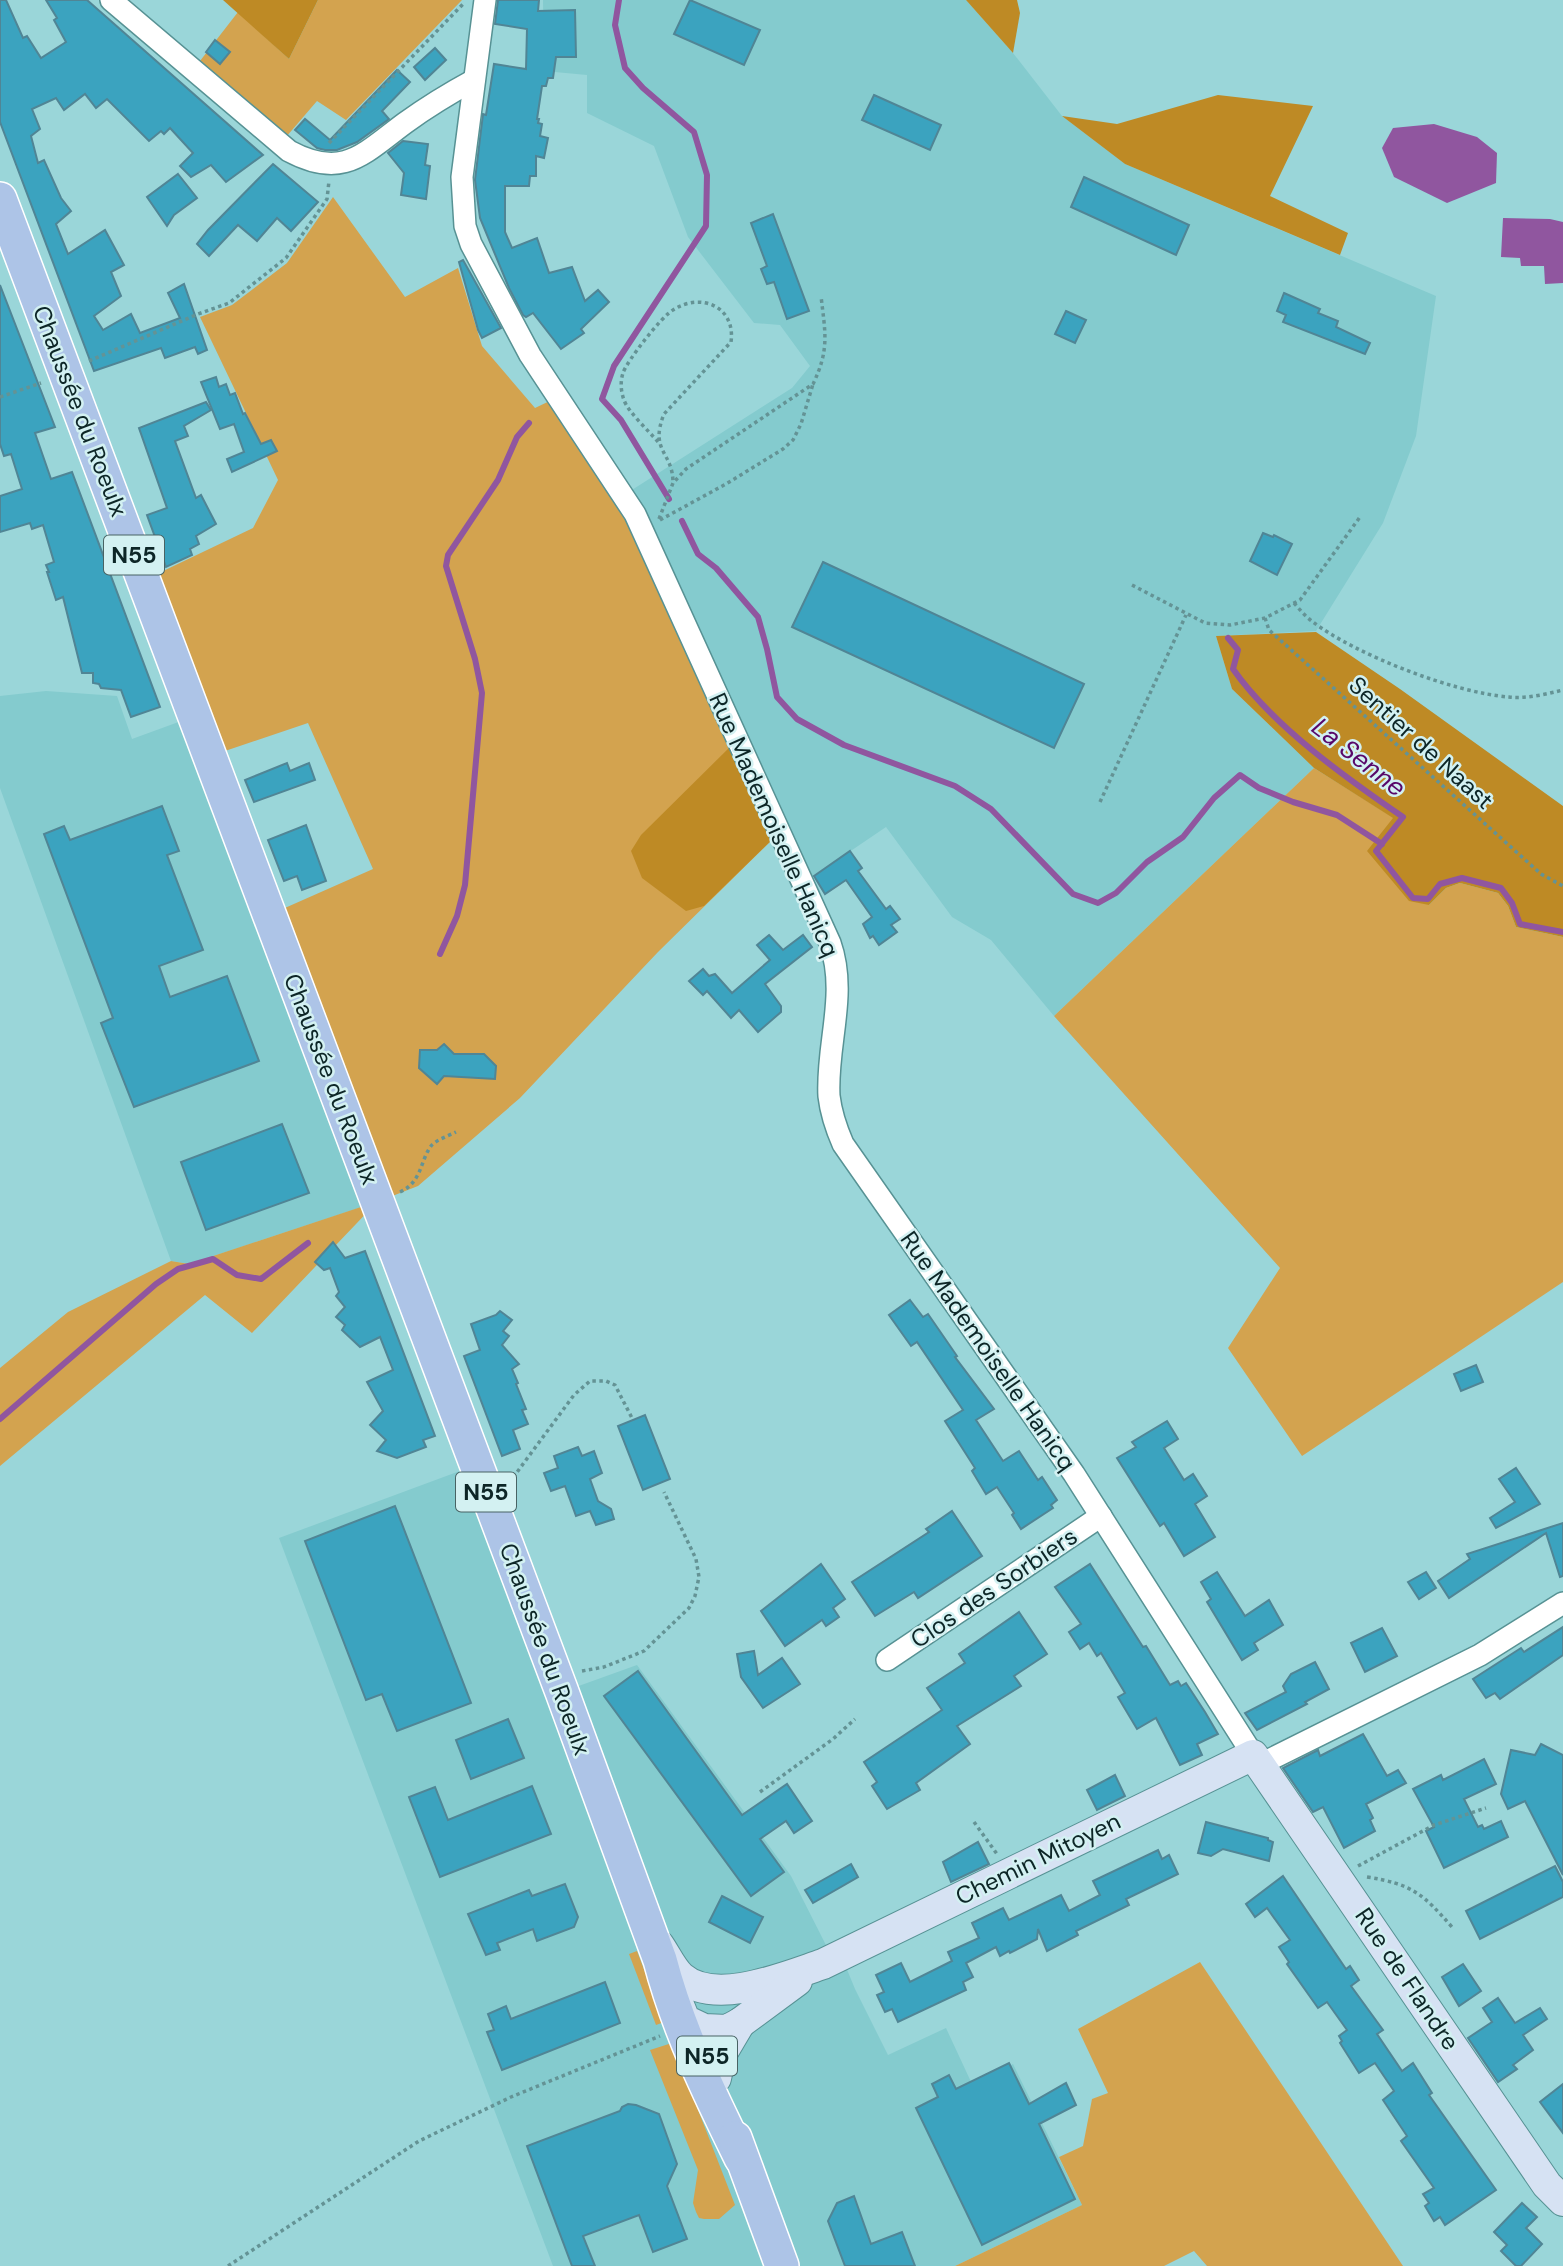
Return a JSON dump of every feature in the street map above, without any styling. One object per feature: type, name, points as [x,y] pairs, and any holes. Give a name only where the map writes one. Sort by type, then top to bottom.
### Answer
[{"type":"main road","name":"Chaussée du Roeulx","points":[[0,199],[556,1677],[654,1945]]},
{"type":"main road","name":"N55","points":[[654,1945],[686,2002],[689,2026],[782,2266]]},
{"type":"street","points":[[111,0],[289,151],[306,160],[331,164],[346,163],[363,155],[416,115],[474,80]]},
{"type":"street","name":"Rue Mademoiselle Hanicq","points":[[485,0],[462,177],[465,226],[471,244],[530,355],[635,514],[830,943],[838,982],[830,1097],[836,1127],[843,1144],[1074,1474],[1256,1760]]},
{"type":"street","name":"Clos des Sorbiers","points":[[887,1660],[1101,1516]]},
{"type":"street","name":"Chemin Mitoyen","points":[[823,1964],[1009,1874],[1480,1655],[1563,1603]]},
{"type":"street","name":"Rue de Flandre","points":[[1256,1760],[1546,2185],[1563,2202]]},
{"type":"street","points":[[654,1945],[680,1976],[691,1983],[723,1989],[767,1983]]},
{"type":"street","points":[[823,1964],[727,2030],[689,2026],[706,2005],[823,1964]]},
{"type":"street","points":[[709,2078],[740,2023]]},
{"type":"path","points":[[0,397],[66,374],[90,361],[229,303],[286,258],[327,199],[331,164],[325,153],[329,143],[467,0]]},
{"type":"path","points":[[658,442],[659,426],[664,414],[731,342],[732,331],[728,317],[719,308],[694,303],[674,308],[661,320],[624,371],[621,383],[625,402],[658,442],[673,471],[673,482],[663,514],[658,521],[726,484],[793,440],[823,363],[826,342],[821,296]]},
{"type":"path","points":[[673,482],[685,469],[813,384]]},
{"type":"path","points":[[1132,585],[1205,623],[1230,625],[1265,618],[1300,600],[1360,517]]},
{"type":"path","points":[[1294,603],[1312,622],[1338,638],[1417,674],[1478,692],[1511,697],[1536,696],[1563,690]]},
{"type":"path","points":[[1100,803],[1186,615]]},
{"type":"path","name":"Sentier de Naast","points":[[1265,618],[1269,630],[1541,874],[1563,886]]},
{"type":"path","points":[[377,1202],[405,1189],[424,1166],[432,1145],[456,1132]]},
{"type":"path","points":[[487,1495],[503,1488],[512,1480],[574,1395],[590,1381],[606,1381],[615,1385],[633,1420]]},
{"type":"path","points":[[556,1677],[604,1667],[644,1651],[689,1608],[699,1587],[696,1559],[663,1492]]},
{"type":"path","points":[[760,1792],[833,1739],[855,1718]]},
{"type":"path","points":[[1337,1877],[1434,1825],[1486,1808]]},
{"type":"path","points":[[974,1822],[1009,1874]]},
{"type":"path","points":[[1337,1877],[1368,1877],[1408,1886],[1424,1898],[1452,1927]]},
{"type":"path","points":[[228,2266],[419,2141],[510,2097],[689,2026]]},
{"type":"shaded area","points":[[223,0],[318,0],[289,59]]},
{"type":"shaded area","points":[[318,0],[462,0],[346,120],[317,101],[280,144],[193,70],[238,12],[289,59]]},
{"type":"shaded area","points":[[543,0],[966,0],[1013,53],[1062,116],[1125,164],[1436,296],[1416,436],[1383,523],[1316,631],[1216,636],[1232,689],[1314,768],[1054,1016],[991,940],[952,917],[886,827],[802,884],[624,495],[792,388],[810,366],[780,325],[754,323],[688,237],[654,146],[587,113],[587,75],[544,71]]},
{"type":"shaded area","points":[[966,0],[1017,0],[1020,13],[1013,53]]},
{"type":"shaded area","points":[[1218,95],[1313,106],[1270,196],[1348,233],[1340,255],[1125,164],[1062,116],[1117,124]]},
{"type":"shaded area","points":[[1434,124],[1477,137],[1497,153],[1496,183],[1447,203],[1394,177],[1382,148],[1393,128]]},
{"type":"shaded area","points":[[333,197],[405,297],[458,268],[482,346],[535,408],[558,397],[624,495],[779,833],[658,952],[520,1098],[418,1186],[377,1202],[252,1333],[205,1295],[0,1466],[0,1368],[68,1312],[171,1261],[189,1264],[376,1202],[269,915],[373,869],[308,723],[225,751],[159,573],[253,528],[278,480],[200,317],[232,305],[287,263]]},
{"type":"shaded area","points":[[1503,218],[1550,219],[1563,222],[1563,283],[1545,284],[1544,266],[1521,266],[1520,258],[1501,257]]},
{"type":"shaded area","points":[[1316,632],[1563,806],[1563,937],[1516,927],[1508,906],[1498,893],[1460,883],[1446,888],[1429,905],[1409,901],[1367,851],[1393,818],[1314,768],[1232,689],[1216,636]]},
{"type":"shaded area","points":[[46,691],[117,696],[132,739],[195,716],[377,1202],[189,1264],[171,1261],[0,788],[0,696]]},
{"type":"shaded area","points":[[737,740],[779,833],[704,906],[686,911],[642,878],[631,851],[641,835]]},
{"type":"shaded area","points":[[1314,768],[1394,818],[1429,905],[1446,888],[1460,883],[1498,893],[1508,906],[1516,927],[1563,937],[1563,1282],[1302,1456],[1228,1348],[1280,1268],[1054,1016]]},
{"type":"shaded area","points":[[476,1465],[562,1692],[637,1665],[791,1876],[833,1959],[841,1955],[888,2055],[946,2028],[972,2084],[1013,2064],[1082,2205],[955,2266],[553,2266],[279,1538]]},
{"type":"shaded area","points":[[637,1951],[664,2022],[656,2025],[629,1954]]},
{"type":"shaded area","points":[[1200,1962],[1403,2266],[1207,2266],[1194,2251],[1164,2266],[955,2266],[1082,2205],[1059,2157],[1083,2146],[1092,2099],[1108,2093],[1078,2029]]},
{"type":"shaded area","points":[[672,2043],[735,2205],[719,2219],[699,2218],[696,2212],[693,2203],[698,2170],[650,2050]]},
{"type":"building","points":[[0,0],[6,0],[23,38],[27,36],[41,58],[66,42],[54,20],[57,18],[46,0],[87,0],[263,155],[226,182],[211,165],[191,177],[180,166],[193,153],[170,128],[164,134],[161,131],[149,141],[107,99],[96,108],[85,94],[64,110],[56,98],[32,109],[40,129],[31,136],[38,163],[44,160],[61,198],[71,211],[56,224],[68,254],[105,230],[124,265],[111,272],[121,296],[94,316],[103,330],[131,314],[140,333],[180,318],[168,293],[184,284],[207,350],[198,354],[195,347],[165,358],[161,348],[94,371],[0,122]]},
{"type":"building","points":[[498,0],[539,0],[538,11],[575,10],[576,57],[556,57],[553,78],[548,78],[546,86],[542,86],[537,119],[538,123],[542,124],[540,136],[548,138],[544,158],[536,156],[536,176],[530,176],[529,186],[505,186],[505,232],[512,248],[537,238],[549,273],[572,267],[585,301],[598,290],[609,302],[581,329],[584,333],[561,349],[533,313],[526,317],[523,315],[480,218],[475,180],[483,114],[486,115],[494,64],[526,69],[527,29],[495,24]]},
{"type":"building","points":[[690,0],[760,30],[744,65],[674,34]]},
{"type":"building","points":[[215,40],[230,52],[220,64],[206,52]]},
{"type":"building","points":[[435,48],[446,60],[425,80],[414,67]]},
{"type":"building","points":[[397,70],[410,82],[382,111],[389,119],[357,142],[337,150],[325,150],[317,148],[295,130],[305,119],[330,140]]},
{"type":"building","points":[[874,95],[941,125],[930,150],[862,120]]},
{"type":"building","points":[[403,141],[428,144],[425,165],[430,166],[426,199],[401,195],[404,173],[388,153]]},
{"type":"building","points":[[273,164],[318,202],[291,231],[277,218],[257,241],[238,225],[209,256],[197,244]]},
{"type":"building","points":[[178,174],[197,198],[174,215],[167,226],[147,197]]},
{"type":"building","points":[[1084,177],[1189,225],[1176,255],[1071,207]]},
{"type":"building","points":[[773,214],[809,311],[787,319],[774,282],[767,284],[761,269],[767,266],[751,223]]},
{"type":"building","points":[[463,260],[501,328],[482,338],[459,262]]},
{"type":"building","points":[[0,285],[55,427],[35,433],[51,479],[72,472],[160,707],[131,717],[121,690],[101,688],[99,684],[93,683],[93,673],[82,673],[63,597],[56,600],[47,572],[46,565],[54,562],[43,525],[32,529],[30,523],[0,532],[0,496],[22,489],[11,454],[4,456],[0,444]]},
{"type":"building","points":[[1284,293],[1320,309],[1318,313],[1338,321],[1336,327],[1370,343],[1365,354],[1283,322],[1286,315],[1277,311]]},
{"type":"building","points":[[1066,311],[1086,320],[1075,343],[1055,334]]},
{"type":"building","points":[[216,377],[219,387],[226,384],[230,395],[235,393],[243,414],[245,413],[261,444],[271,440],[277,451],[232,472],[227,459],[244,452],[234,424],[220,429],[201,382]]},
{"type":"building","points":[[206,402],[211,410],[184,426],[188,436],[175,441],[196,498],[201,495],[216,524],[196,536],[199,544],[190,549],[192,555],[166,567],[147,515],[167,508],[139,428]]},
{"type":"building","points":[[1263,533],[1292,544],[1277,575],[1250,561]]},
{"type":"building","points":[[823,562],[1084,684],[1054,748],[792,627]]},
{"type":"building","points":[[287,763],[290,771],[309,763],[315,780],[254,802],[245,780]]},
{"type":"building","points":[[162,806],[179,851],[167,855],[203,950],[159,966],[170,997],[227,976],[259,1061],[134,1107],[101,1023],[113,1018],[44,834],[64,826],[70,840]]},
{"type":"building","points":[[306,825],[326,881],[302,890],[297,876],[284,881],[268,840]]},
{"type":"building","points":[[850,851],[862,868],[858,871],[886,909],[890,906],[900,919],[891,925],[897,932],[879,945],[873,936],[870,938],[863,924],[872,917],[846,880],[825,894],[814,876]]},
{"type":"building","points":[[769,935],[783,950],[803,935],[812,947],[765,984],[781,1006],[781,1012],[758,1032],[739,1010],[731,1018],[707,991],[703,995],[689,981],[703,969],[709,976],[715,974],[732,993],[770,960],[757,945]]},
{"type":"building","points":[[444,1044],[454,1054],[484,1054],[496,1066],[495,1079],[444,1076],[437,1084],[419,1068],[420,1050],[437,1050]]},
{"type":"building","points":[[282,1124],[309,1193],[206,1230],[181,1162]]},
{"type":"building","points":[[333,1242],[345,1258],[365,1251],[435,1436],[423,1440],[426,1447],[397,1458],[377,1451],[386,1440],[370,1425],[383,1411],[367,1382],[393,1370],[380,1337],[360,1347],[342,1330],[345,1325],[336,1317],[345,1307],[336,1296],[339,1292],[330,1268],[324,1270],[315,1262]]},
{"type":"building","points":[[910,1300],[923,1317],[928,1314],[957,1356],[955,1357],[994,1409],[976,1420],[1003,1461],[1019,1451],[1038,1480],[1042,1477],[1057,1500],[1051,1505],[1053,1508],[1021,1529],[997,1487],[986,1494],[972,1471],[975,1468],[945,1421],[963,1410],[917,1342],[911,1346],[889,1315]]},
{"type":"building","points":[[500,1311],[512,1320],[503,1331],[509,1336],[502,1345],[519,1364],[512,1369],[526,1409],[522,1410],[528,1424],[513,1430],[520,1449],[502,1456],[464,1356],[480,1350],[471,1324]]},
{"type":"building","points":[[1476,1365],[1483,1382],[1461,1391],[1454,1374]]},
{"type":"building","points":[[645,1415],[670,1479],[643,1490],[618,1426]]},
{"type":"building","points":[[1167,1421],[1178,1439],[1164,1448],[1184,1480],[1193,1474],[1207,1496],[1195,1504],[1215,1537],[1184,1556],[1164,1523],[1160,1526],[1117,1458],[1136,1447],[1132,1442]]},
{"type":"building","points":[[578,1447],[582,1456],[594,1451],[602,1473],[590,1479],[598,1501],[611,1509],[614,1519],[596,1525],[590,1511],[576,1516],[565,1486],[551,1491],[544,1473],[558,1468],[554,1456]]},
{"type":"building","points":[[1516,1468],[1540,1504],[1496,1528],[1490,1518],[1515,1502],[1499,1479]]},
{"type":"building","points":[[395,1506],[471,1703],[397,1731],[382,1694],[366,1700],[305,1541]]},
{"type":"building","points":[[952,1511],[982,1556],[918,1598],[914,1592],[875,1616],[852,1582],[929,1532],[926,1529]]},
{"type":"building","points":[[1563,1523],[1563,1576],[1560,1577],[1546,1533],[1449,1598],[1438,1581],[1470,1559],[1467,1554]]},
{"type":"building","points":[[821,1564],[845,1599],[833,1608],[839,1617],[826,1626],[822,1620],[785,1646],[761,1611]]},
{"type":"building","points":[[1090,1564],[1170,1685],[1178,1681],[1181,1686],[1186,1683],[1218,1734],[1197,1744],[1202,1755],[1180,1765],[1156,1718],[1137,1729],[1118,1697],[1125,1693],[1101,1653],[1097,1656],[1089,1643],[1080,1649],[1069,1632],[1081,1624],[1055,1587]]},
{"type":"building","points":[[1217,1572],[1245,1616],[1269,1600],[1283,1625],[1254,1643],[1258,1650],[1242,1660],[1207,1602],[1211,1599],[1201,1582]]},
{"type":"building","points":[[1426,1572],[1436,1588],[1419,1599],[1408,1582]]},
{"type":"building","points":[[1019,1612],[1047,1654],[1014,1676],[1021,1686],[957,1726],[970,1744],[916,1783],[920,1790],[887,1809],[872,1786],[877,1782],[864,1762],[942,1710],[927,1688],[965,1663],[959,1654]]},
{"type":"building","points":[[1563,1627],[1563,1655],[1500,1699],[1495,1693],[1486,1698],[1473,1679],[1521,1648],[1524,1652]]},
{"type":"building","points":[[1382,1628],[1397,1656],[1365,1672],[1351,1643]]},
{"type":"building","points":[[754,1651],[758,1675],[782,1658],[800,1684],[763,1708],[741,1677],[737,1654]]},
{"type":"building","points":[[1315,1662],[1329,1689],[1305,1702],[1307,1704],[1257,1730],[1245,1713],[1286,1692],[1283,1686],[1291,1674]]},
{"type":"building","points":[[638,1671],[742,1815],[787,1784],[812,1821],[794,1833],[786,1821],[760,1839],[784,1872],[751,1896],[604,1696]]},
{"type":"building","points":[[508,1719],[524,1758],[471,1779],[456,1740]]},
{"type":"building","points":[[1363,1734],[1387,1776],[1398,1770],[1406,1783],[1366,1804],[1373,1818],[1370,1820],[1375,1831],[1344,1848],[1323,1807],[1313,1812],[1283,1768],[1318,1750],[1320,1756]]},
{"type":"building","points":[[1541,1744],[1563,1755],[1563,1875],[1525,1801],[1508,1809],[1501,1794],[1511,1750],[1535,1755]]},
{"type":"building","points":[[1484,1759],[1496,1784],[1464,1799],[1478,1827],[1482,1825],[1484,1829],[1501,1821],[1508,1837],[1444,1868],[1426,1831],[1434,1827],[1413,1789],[1441,1775],[1443,1780]]},
{"type":"building","points":[[1115,1775],[1125,1796],[1097,1810],[1087,1790]]},
{"type":"building","points":[[532,1786],[551,1834],[440,1877],[409,1797],[435,1787],[448,1820]]},
{"type":"building","points":[[1206,1822],[1268,1838],[1273,1842],[1269,1861],[1223,1849],[1211,1856],[1198,1853]]},
{"type":"building","points":[[978,1842],[989,1864],[951,1882],[943,1862]]},
{"type":"building","points":[[1158,1850],[1162,1859],[1169,1855],[1178,1874],[1126,1899],[1129,1905],[1076,1931],[1078,1935],[1047,1951],[1038,1929],[1037,1939],[1010,1953],[1009,1951],[1000,1956],[996,1947],[966,1963],[973,1977],[963,1982],[966,1990],[898,2022],[892,2009],[885,2012],[877,1995],[884,1992],[876,1975],[901,1963],[910,1982],[952,1961],[948,1952],[979,1938],[972,1923],[1003,1908],[1009,1920],[1061,1895],[1069,1911],[1100,1895],[1093,1881]]},
{"type":"building","points":[[851,1864],[858,1877],[813,1903],[805,1890]]},
{"type":"building","points":[[1555,1866],[1563,1882],[1563,1897],[1480,1939],[1466,1911]]},
{"type":"building","points":[[1283,1876],[1346,1969],[1350,1966],[1359,1980],[1351,1986],[1383,2030],[1377,2034],[1402,2071],[1413,2063],[1432,2093],[1429,2095],[1496,2190],[1445,2225],[1440,2217],[1434,2221],[1425,2206],[1429,2203],[1423,2194],[1434,2188],[1401,2141],[1407,2136],[1383,2100],[1394,2091],[1375,2063],[1359,2073],[1340,2043],[1342,2041],[1339,2036],[1347,2030],[1327,2002],[1318,2008],[1287,1964],[1289,1962],[1279,1947],[1290,1940],[1267,1908],[1255,1917],[1246,1904]]},
{"type":"building","points":[[565,1884],[578,1917],[574,1927],[537,1941],[533,1929],[497,1943],[500,1950],[486,1955],[468,1914],[529,1890],[532,1896]]},
{"type":"building","points":[[722,1896],[763,1917],[750,1943],[709,1922]]},
{"type":"building","points":[[1463,1964],[1481,1991],[1459,2006],[1442,1977]]},
{"type":"building","points":[[605,1982],[620,2023],[502,2070],[487,2032],[494,2030],[488,2014],[506,2006],[511,2019]]},
{"type":"building","points":[[1498,1998],[1515,2023],[1540,2008],[1547,2019],[1523,2035],[1533,2050],[1513,2065],[1517,2069],[1498,2082],[1468,2038],[1492,2022],[1483,2008]]},
{"type":"building","points":[[1009,2063],[1029,2104],[1066,2083],[1076,2105],[1039,2124],[1075,2199],[982,2245],[916,2108],[938,2097],[932,2084],[949,2075],[956,2089]]},
{"type":"building","points":[[1563,2084],[1563,2133],[1540,2102]]},
{"type":"building","points":[[628,2104],[659,2114],[677,2164],[667,2186],[687,2239],[653,2252],[639,2215],[583,2236],[595,2266],[572,2266],[527,2146],[620,2111]]},
{"type":"building","points":[[854,2196],[871,2244],[902,2232],[915,2266],[845,2266],[828,2221],[837,2203]]},
{"type":"building","points":[[1522,2203],[1537,2217],[1526,2228],[1542,2244],[1521,2266],[1516,2266],[1501,2251],[1507,2245],[1494,2232]]},
{"type":"waterway","points":[[619,0],[615,25],[625,68],[643,88],[694,132],[707,175],[706,226],[614,366],[602,399],[621,420],[669,499]]},
{"type":"waterway","points":[[440,954],[457,916],[465,885],[482,693],[475,659],[446,566],[448,555],[498,480],[517,437],[529,423]]},
{"type":"waterway","points":[[682,521],[698,554],[716,568],[758,617],[777,697],[797,719],[844,745],[955,786],[991,809],[1073,894],[1098,903],[1116,893],[1147,862],[1183,837],[1214,798],[1240,775],[1259,788],[1293,802],[1337,815],[1382,844]]},
{"type":"waterway","name":"La Senne","points":[[1228,638],[1238,650],[1233,669],[1268,711],[1312,750],[1403,817],[1376,851],[1413,898],[1428,899],[1440,884],[1462,878],[1501,888],[1512,903],[1520,924],[1563,932]]},
{"type":"waterway","points":[[0,1419],[156,1284],[178,1269],[213,1259],[237,1275],[261,1279],[308,1243]]}]
